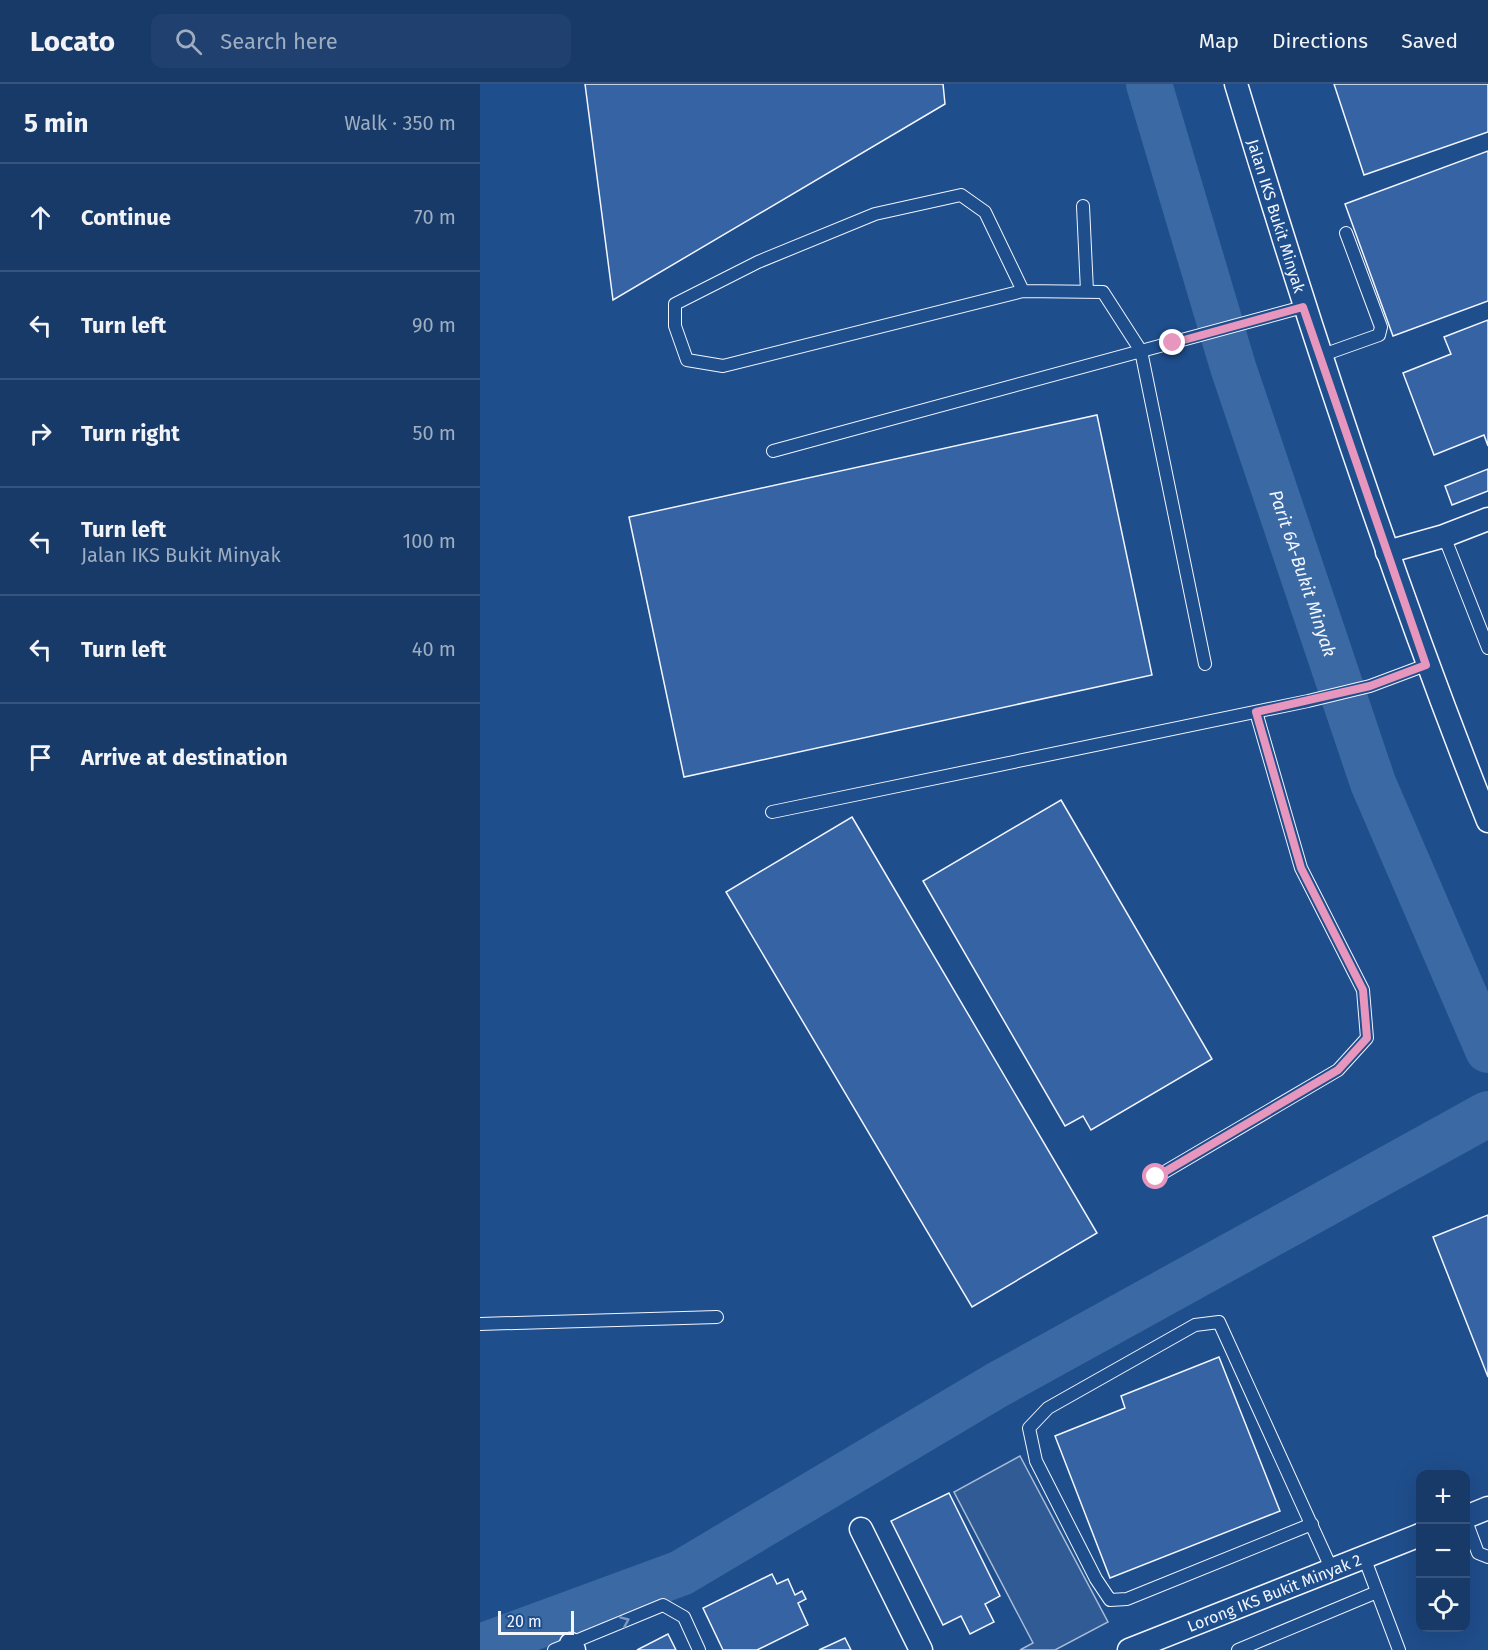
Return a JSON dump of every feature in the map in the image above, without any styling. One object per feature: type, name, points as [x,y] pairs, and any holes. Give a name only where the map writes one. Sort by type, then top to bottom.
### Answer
[{"type":"street","name":"Jalan IKS Bukit Minyak","points":[[1236,84],[1303,307],[1426,665],[1481,787],[1488,821]]},
{"type":"street","points":[[1387,552],[1444,537],[1488,519]]},
{"type":"street","points":[[1470,1517],[1488,1508]]},
{"type":"street","points":[[861,1529],[921,1650]]},
{"type":"street","name":"Lorong IKS Bukit Minyak 2","points":[[1129,1650],[1416,1537]]},
{"type":"lane","points":[[1023,291],[985,212],[961,195],[875,214],[758,262],[675,303],[675,326],[687,360],[723,366],[1023,291],[1103,292],[1141,351],[1205,664]]},
{"type":"lane","points":[[1083,206],[1087,291]]},
{"type":"lane","points":[[1320,356],[1379,335],[1381,327],[1346,233]]},
{"type":"lane","points":[[773,452],[1303,307]]},
{"type":"lane","points":[[1444,537],[1488,648]]},
{"type":"lane","points":[[772,812],[1308,701],[1370,686],[1426,665]]},
{"type":"lane","points":[[1156,1177],[1338,1070],[1367,1038],[1363,990],[1301,868],[1256,712]]},
{"type":"lane","points":[[480,1324],[717,1317]]},
{"type":"lane","points":[[1312,1524],[1127,1599],[1110,1600],[1096,1579],[1036,1461],[1029,1428],[1048,1408],[1195,1325],[1219,1322],[1312,1524],[1332,1570]]},
{"type":"lane","points":[[1468,1524],[1479,1553],[1488,1557]]},
{"type":"lane","points":[[1364,1557],[1399,1650]]},
{"type":"lane","points":[[1238,1650],[1377,1592]]},
{"type":"lane","points":[[566,1648],[663,1605],[684,1617],[699,1650]]},
{"type":"shaded area","points":[[1020,1456],[1108,1622],[1055,1650],[1020,1650],[1033,1643],[954,1492]]},
{"type":"building","points":[[585,84],[943,84],[945,104],[613,300]]},
{"type":"building","points":[[1334,84],[1488,84],[1488,132],[1364,175]]},
{"type":"building","points":[[1488,151],[1488,301],[1393,336],[1345,204]]},
{"type":"building","points":[[1488,320],[1488,446],[1484,435],[1434,455],[1403,373],[1451,354],[1444,337]]},
{"type":"building","points":[[1097,415],[1152,675],[684,777],[629,517]]},
{"type":"building","points":[[1488,469],[1488,491],[1452,505],[1445,486]]},
{"type":"building","points":[[1061,800],[1212,1059],[1091,1130],[1083,1116],[1065,1126],[923,881]]},
{"type":"building","points":[[852,817],[1097,1233],[972,1307],[726,892]]},
{"type":"building","points":[[1488,1215],[1488,1377],[1433,1237]]},
{"type":"building","points":[[1219,1357],[1280,1511],[1110,1578],[1055,1436],[1125,1408],[1121,1396]]},
{"type":"building","points":[[949,1493],[1000,1596],[985,1604],[994,1622],[970,1634],[961,1616],[943,1625],[891,1521]]},
{"type":"building","points":[[772,1574],[777,1584],[788,1579],[795,1595],[802,1591],[806,1599],[798,1603],[808,1625],[757,1650],[723,1650],[703,1608]]},
{"type":"building","points":[[668,1634],[676,1650],[637,1650]]},
{"type":"building","points":[[845,1638],[851,1650],[819,1650]]},
{"type":"waterway","name":"Parit 6A-Bukit Minyak","points":[[1149,84],[1233,367],[1373,783],[1488,1050]]},
{"type":"waterway","points":[[480,1647],[681,1573],[997,1385],[1488,1114]]},
{"type":"route","points":[[1156,1177],[1338,1070],[1367,1038],[1363,990],[1301,868],[1256,712],[1370,686],[1426,665],[1303,307],[1173,343]]}]
